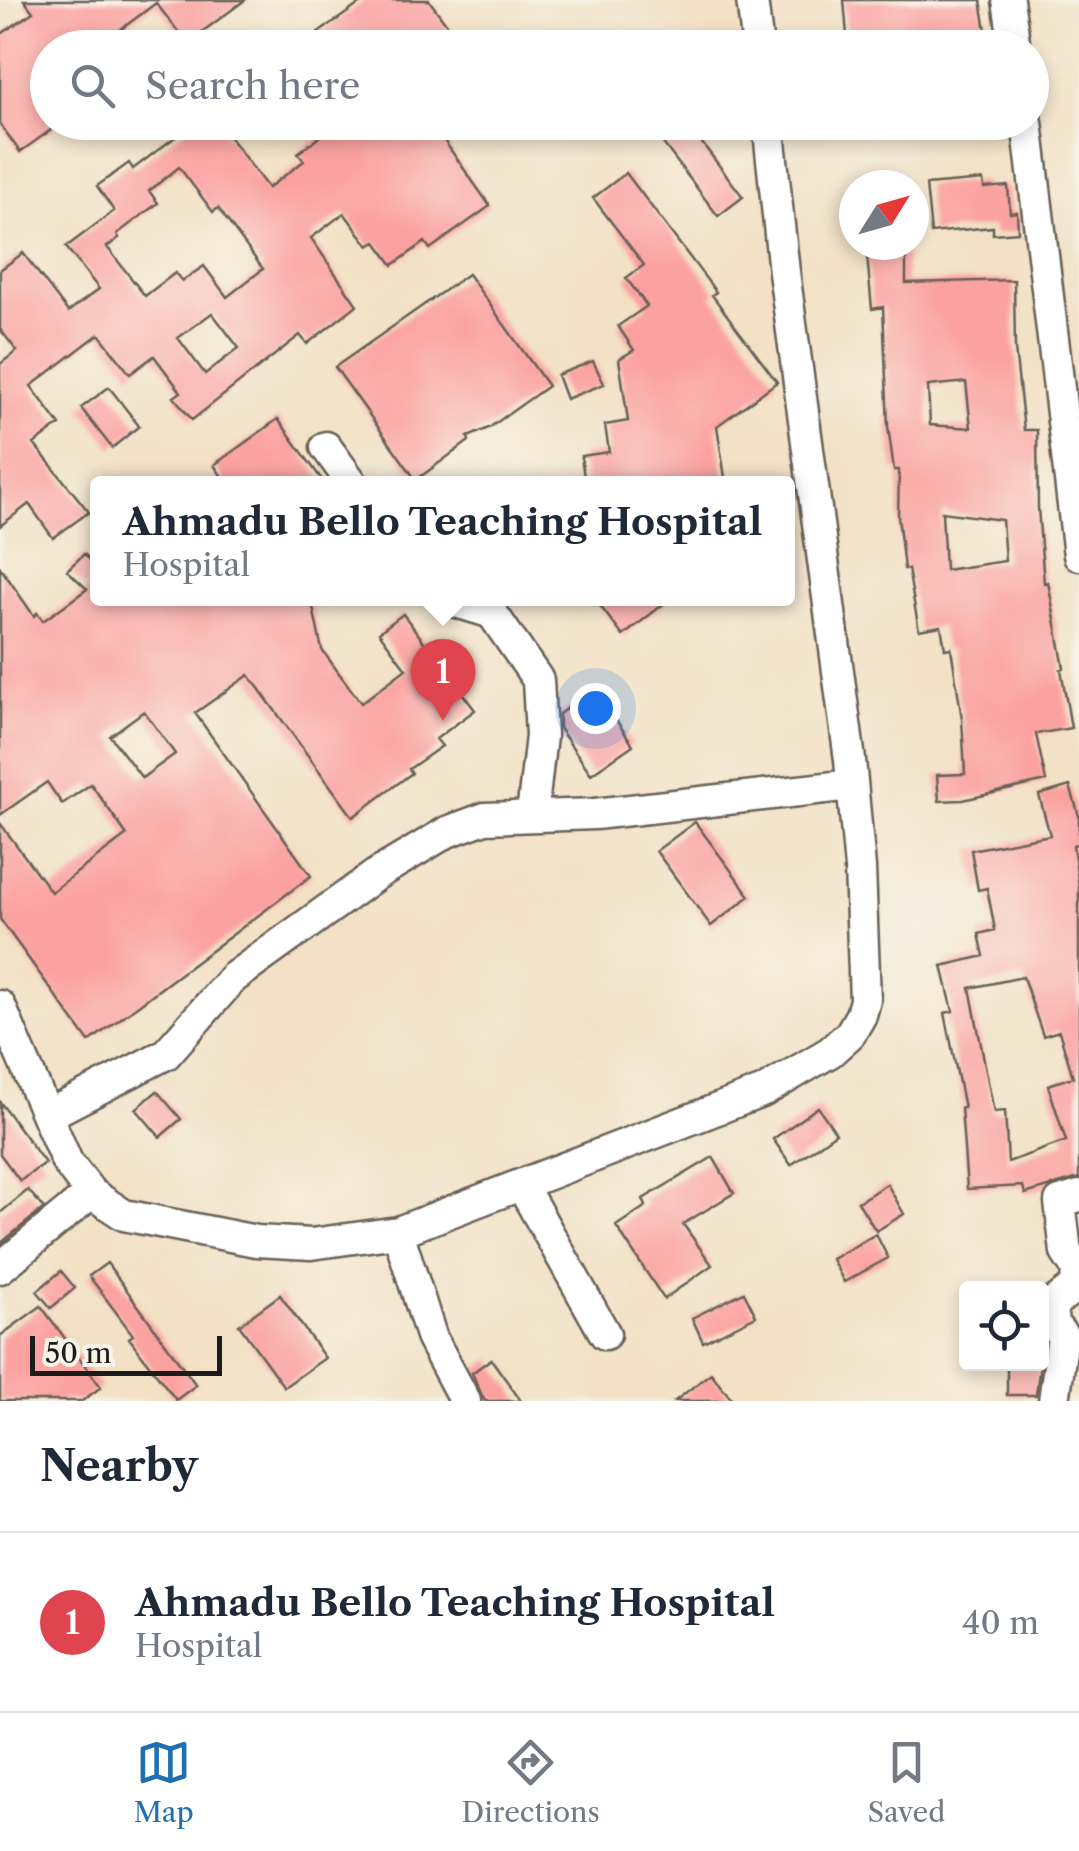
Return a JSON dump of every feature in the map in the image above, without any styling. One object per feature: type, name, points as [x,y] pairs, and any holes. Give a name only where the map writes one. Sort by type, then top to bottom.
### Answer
[{"type":"street","points":[[752,0],[756,30]]},
{"type":"street","points":[[1008,0],[1012,30]]},
{"type":"street","points":[[0,1006],[68,1162],[91,1193],[124,1215],[256,1241],[311,1244],[398,1232],[522,1186],[764,1091],[830,1052],[850,1034],[865,1000],[860,868],[852,785],[818,628],[770,140]]},
{"type":"street","points":[[1029,140],[1079,555]]},
{"type":"street","points":[[326,447],[346,476]]},
{"type":"street","points":[[469,606],[492,613],[538,680],[541,736],[532,814]]},
{"type":"street","points":[[48,1115],[166,1054],[233,978],[377,874],[447,832],[485,818],[594,814],[852,785]]},
{"type":"street","points":[[522,1186],[605,1334]]},
{"type":"street","points":[[0,1268],[91,1193]]},
{"type":"street","points":[[1054,1401],[1062,1336],[1053,1324],[1051,1306],[1076,1286],[1078,1269],[1066,1252],[1060,1202],[1079,1196]]},
{"type":"street","points":[[398,1232],[432,1339],[464,1401]]},
{"type":"building","points":[[24,0],[245,0],[205,30],[177,30],[156,3],[120,30],[30,30],[30,140],[37,140],[20,152],[0,124],[0,35],[33,12]]},
{"type":"building","points":[[365,0],[429,0],[450,29],[449,30],[322,30]]},
{"type":"building","points":[[844,0],[981,0],[986,30],[846,30]]},
{"type":"building","points":[[171,140],[232,140],[268,188],[304,161],[298,153],[315,140],[444,140],[490,206],[430,249],[425,242],[393,265],[376,242],[369,246],[344,213],[311,238],[357,305],[307,344],[300,335],[192,420],[174,397],[181,392],[154,356],[130,374],[99,334],[31,386],[60,425],[34,444],[89,512],[53,538],[29,504],[0,526],[0,364],[17,351],[0,329],[0,270],[23,253],[68,312],[99,289],[66,247],[114,211],[97,186],[129,163],[133,169]],"holes":[[[179,167],[213,212],[218,208],[263,269],[227,297],[204,266],[182,281],[175,273],[145,296],[107,247],[119,238],[117,234],[158,203],[149,191]],[[212,313],[239,348],[205,374],[178,338]]]},
{"type":"building","points":[[661,140],[700,140],[743,197],[718,216]]},
{"type":"building","points":[[626,173],[716,292],[712,295],[777,382],[717,426],[725,476],[584,476],[581,456],[609,452],[605,425],[628,421],[619,359],[634,350],[618,326],[647,306],[626,278],[644,265],[593,198]]},
{"type":"building","points":[[983,180],[984,188],[1008,186],[1010,213],[1017,212],[1018,232],[993,234],[993,227],[931,233],[929,185]]},
{"type":"building","points":[[867,260],[906,260],[906,283],[1014,280],[1015,349],[1024,430],[1037,430],[1044,583],[1048,582],[1071,728],[1036,734],[1046,781],[963,800],[939,801],[937,775],[965,774],[962,719],[951,648],[945,649],[941,626],[919,630],[908,569],[904,569],[898,516],[899,470],[894,470],[888,426],[883,307],[872,309]],"holes":[[[966,382],[971,428],[930,425],[928,386]],[[942,512],[1002,520],[1005,561],[945,570]]]},
{"type":"building","points":[[468,274],[548,386],[489,428],[468,437],[469,441],[421,476],[413,476],[335,367]]},
{"type":"building","points":[[593,361],[604,384],[566,399],[557,375]]},
{"type":"building","points":[[109,387],[139,426],[112,448],[81,408]]},
{"type":"building","points":[[278,419],[319,476],[222,476],[214,465]]},
{"type":"building","points":[[84,554],[90,560],[90,606],[313,606],[322,650],[361,703],[406,669],[379,632],[403,614],[475,710],[436,739],[442,746],[409,769],[412,773],[353,817],[249,675],[195,713],[311,876],[89,1042],[0,919],[0,823],[51,892],[127,835],[91,784],[62,804],[47,782],[0,815],[0,567],[34,616],[37,613],[43,621],[87,589],[67,570]],"holes":[[[144,711],[175,754],[142,778],[110,736]]]},
{"type":"building","points":[[600,606],[661,606],[623,636]]},
{"type":"building","points":[[595,689],[633,745],[591,774],[559,728],[559,714]]},
{"type":"building","points":[[1070,786],[1079,816],[1079,843],[1073,845],[1079,886],[1079,1178],[1025,1194],[1023,1186],[967,1189],[964,1108],[945,1013],[953,1011],[942,966],[984,956],[979,934],[995,930],[987,888],[978,890],[971,850],[1050,835],[1039,795]],"holes":[[[1023,977],[1043,1036],[1059,1031],[1073,1077],[1048,1085],[1066,1141],[1008,1162],[1005,1111],[994,1112],[970,988]]]},
{"type":"building","points":[[695,822],[750,896],[711,926],[656,851]]},
{"type":"building","points":[[157,1091],[181,1119],[160,1137],[136,1109]]},
{"type":"building","points":[[0,1102],[45,1163],[20,1181],[0,1154]]},
{"type":"building","points":[[818,1107],[836,1133],[791,1165],[773,1139]]},
{"type":"building","points":[[713,1157],[734,1193],[683,1224],[712,1265],[664,1299],[616,1226],[646,1206],[643,1199]]},
{"type":"building","points":[[887,1184],[904,1214],[876,1231],[858,1202]]},
{"type":"building","points":[[28,1190],[44,1208],[0,1244],[0,1213]]},
{"type":"building","points":[[876,1234],[888,1258],[844,1282],[832,1259]]},
{"type":"building","points":[[107,1263],[196,1385],[176,1400],[89,1276]]},
{"type":"building","points":[[61,1271],[75,1288],[51,1308],[37,1291]]},
{"type":"building","points":[[744,1292],[756,1316],[703,1342],[692,1318]]},
{"type":"building","points":[[280,1295],[325,1358],[284,1387],[239,1325]]},
{"type":"building","points":[[41,1306],[101,1387],[82,1401],[0,1401],[0,1336]]},
{"type":"building","points":[[491,1359],[521,1401],[485,1401],[472,1373]]},
{"type":"building","points":[[1007,1371],[1039,1371],[1036,1395],[1007,1395]]},
{"type":"building","points":[[711,1373],[733,1401],[675,1401]]},
{"type":"place","name":"Ahmadu Bello Teaching Hospital","points":[[443,721]]}]
